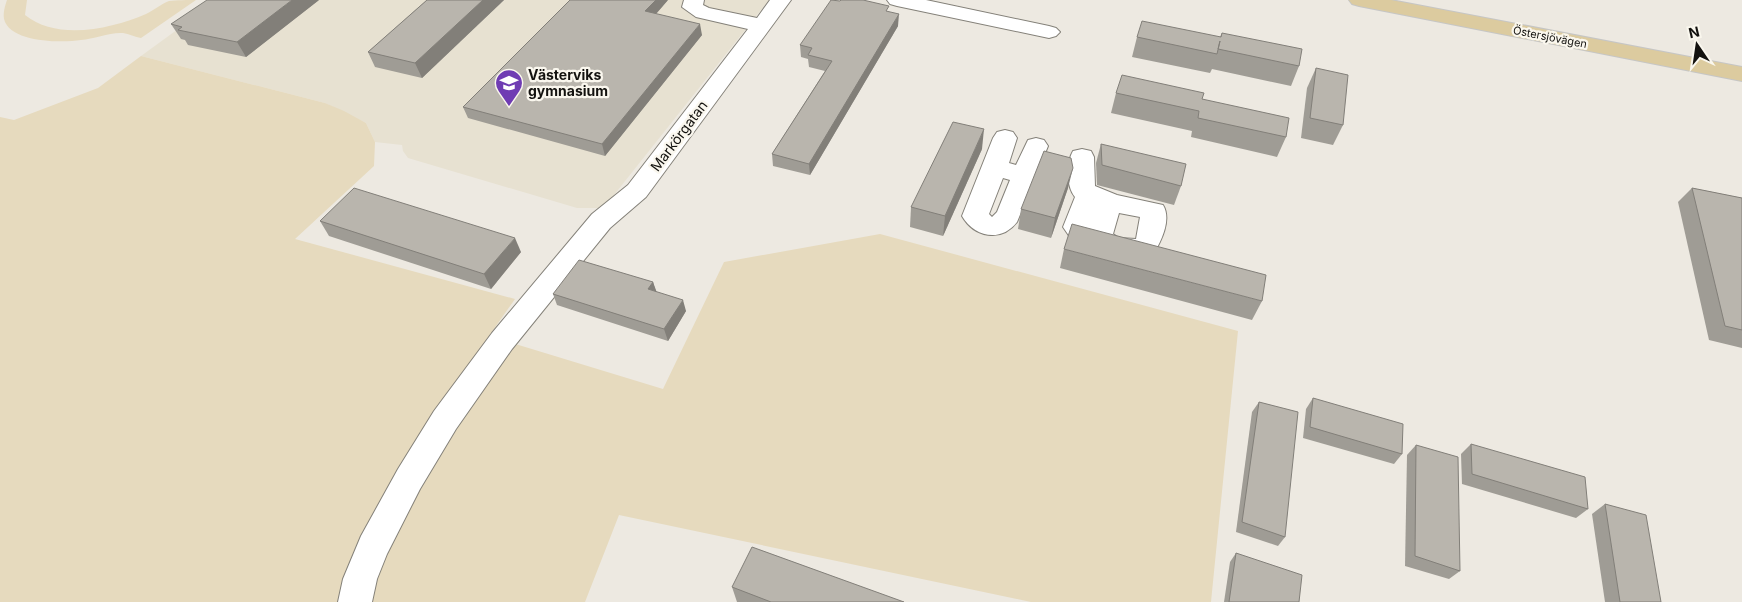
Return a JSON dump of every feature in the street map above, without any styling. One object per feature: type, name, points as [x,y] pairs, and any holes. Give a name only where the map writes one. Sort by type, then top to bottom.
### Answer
[{"type":"main road","name":"Östersjövägen","points":[[1359,0],[1742,74]]},
{"type":"street","points":[[694,0],[692,7],[703,13],[762,25]]},
{"type":"street","name":"Markörgatan","points":[[355,602],[360,579],[372,547],[409,479],[445,420],[502,341],[600,221],[637,191],[781,0]]},
{"type":"street","points":[[897,0],[1049,32]]},
{"type":"street","points":[[1005,138],[975,216],[984,226],[994,227],[1004,223],[1036,146]]},
{"type":"street","points":[[1082,156],[1081,180],[1083,190],[1100,198],[1154,211],[1150,238],[1144,248],[1114,246]]},
{"type":"street","points":[[994,168],[1024,175]]},
{"type":"street","points":[[1100,198],[1076,227],[1084,238],[1162,258]]},
{"type":"shaded area","points":[[7,0],[27,0],[25,15],[38,23],[52,28],[84,30],[101,28],[132,19],[146,14],[169,1],[196,0],[141,38],[118,33],[72,41],[50,41],[26,37],[8,27],[4,19]]},
{"type":"shaded area","name":"Västerviks gymnasium","points":[[218,0],[769,0],[610,200],[599,208],[577,208],[408,158],[403,151],[402,145],[375,142],[366,123],[325,103],[141,56]]},
{"type":"shaded area","points":[[141,56],[325,103],[366,123],[375,142],[374,166],[295,239],[515,299],[489,336],[663,389],[724,262],[880,234],[1238,331],[1211,602],[1031,602],[619,515],[585,602],[0,602],[0,117],[14,120],[98,88]]},
{"type":"building","points":[[207,0],[292,0],[237,42],[178,30],[182,27],[171,24]]},
{"type":"building","points":[[427,0],[483,0],[415,63],[368,52]]},
{"type":"building","points":[[570,0],[656,0],[645,11],[700,24],[602,144],[463,107]]},
{"type":"building","points":[[831,0],[863,0],[889,6],[886,11],[899,14],[809,164],[772,154],[832,61],[808,55],[812,48],[800,45]]},
{"type":"building","points":[[1142,21],[1221,37],[1222,33],[1302,49],[1299,66],[1218,49],[1217,54],[1137,37]]},
{"type":"building","points":[[1316,68],[1348,75],[1343,125],[1310,118]]},
{"type":"building","points":[[1122,75],[1204,93],[1202,99],[1289,118],[1286,137],[1198,118],[1199,111],[1116,93]]},
{"type":"building","points":[[953,122],[984,129],[945,216],[911,207]]},
{"type":"building","points":[[1101,144],[1186,164],[1181,186],[1102,165]]},
{"type":"building","points":[[1044,151],[1071,158],[1073,168],[1055,218],[1021,209]]},
{"type":"building","points":[[354,188],[515,238],[484,274],[320,221]]},
{"type":"building","points":[[1692,188],[1742,198],[1742,330],[1725,326]]},
{"type":"building","points":[[1072,224],[1266,275],[1262,301],[1064,249]]},
{"type":"building","points":[[579,260],[653,282],[648,289],[683,300],[664,329],[553,294]]},
{"type":"building","points":[[1313,398],[1403,424],[1402,454],[1310,427]]},
{"type":"building","points":[[1259,402],[1298,412],[1285,537],[1242,522]]},
{"type":"building","points":[[1471,444],[1585,477],[1588,509],[1472,474]]},
{"type":"building","points":[[1416,445],[1458,457],[1460,571],[1415,556]]},
{"type":"building","points":[[1605,504],[1646,515],[1661,602],[1620,602]]},
{"type":"building","points":[[752,547],[904,602],[771,602],[732,587]]},
{"type":"building","points":[[1236,553],[1302,575],[1299,602],[1229,602]]},
{"type":"place","name":"Västerviks gymnasium","points":[[509,107]]}]
